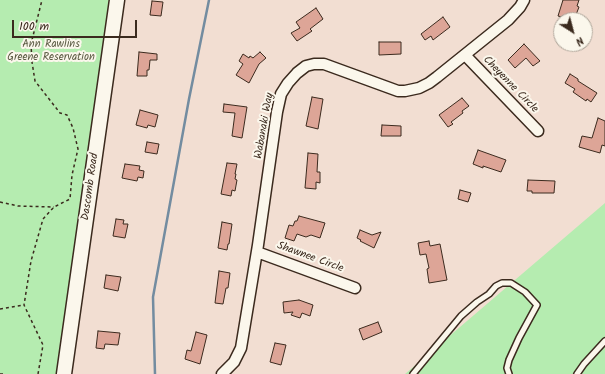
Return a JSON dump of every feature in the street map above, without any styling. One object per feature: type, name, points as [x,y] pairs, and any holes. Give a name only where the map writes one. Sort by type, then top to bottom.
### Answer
[{"type":"main road","name":"Dascomb Road","points":[[64,374],[117,0]]},
{"type":"street","name":"Wabanaki Way","points":[[222,374],[234,362],[241,348],[281,94],[288,83],[297,72],[306,66],[324,64],[389,88],[405,91],[419,88],[429,83],[508,20],[520,7],[524,0]]},
{"type":"street","name":"Cheyenne Circle","points":[[465,55],[538,131]]},
{"type":"street","name":"Shawnee Circle","points":[[257,252],[355,288]]},
{"type":"lane","points":[[413,374],[461,316],[489,294],[496,286],[502,283],[511,283],[525,292],[537,305],[509,360],[507,368],[509,374]]},
{"type":"lane","points":[[578,374],[584,364],[605,341]]},
{"type":"path","points":[[38,374],[43,345],[24,304],[32,261],[43,219],[54,207],[70,199],[72,175],[78,149],[73,128],[67,115],[60,113],[35,81],[31,44],[42,0]]},
{"type":"path","points":[[0,202],[18,206],[54,207]]},
{"type":"path","points":[[0,309],[24,304]]},
{"type":"green space","name":"Ann Rawlins Greene Reservation","points":[[0,0],[109,0],[57,374],[0,374]]},
{"type":"green space","points":[[605,203],[605,374],[405,374]]},
{"type":"building","points":[[563,0],[579,0],[577,12],[559,12]]},
{"type":"building","points":[[152,1],[163,2],[161,16],[150,15]]},
{"type":"building","points":[[316,8],[323,19],[310,29],[312,31],[297,41],[291,33],[300,28],[296,22]]},
{"type":"building","points":[[443,17],[450,27],[433,40],[431,36],[425,40],[421,34]]},
{"type":"building","points":[[379,42],[401,42],[401,54],[379,55]]},
{"type":"building","points":[[524,44],[540,61],[533,66],[526,58],[515,68],[508,60]]},
{"type":"building","points":[[139,52],[157,54],[157,60],[150,60],[147,76],[137,76]]},
{"type":"building","points":[[260,52],[266,58],[259,64],[249,83],[236,75],[243,64],[239,61],[243,54],[249,58],[250,56],[253,58]]},
{"type":"building","points":[[570,74],[597,93],[591,102],[587,99],[586,101],[573,92],[575,89],[565,83]]},
{"type":"building","points":[[312,97],[323,99],[318,129],[306,126]]},
{"type":"building","points":[[462,98],[469,106],[462,111],[463,113],[451,122],[453,124],[448,127],[439,115]]},
{"type":"building","points":[[224,104],[247,107],[242,138],[232,136],[235,113],[223,112]]},
{"type":"building","points":[[140,110],[158,115],[155,127],[148,125],[147,128],[136,125]]},
{"type":"building","points":[[598,118],[605,121],[605,146],[602,145],[600,153],[579,147],[582,136],[592,138]]},
{"type":"building","points":[[382,125],[401,126],[401,136],[381,136]]},
{"type":"building","points":[[147,142],[159,144],[157,154],[145,152]]},
{"type":"building","points":[[478,150],[506,160],[501,172],[473,164]]},
{"type":"building","points":[[308,153],[318,154],[317,172],[320,172],[320,183],[316,182],[316,189],[305,188]]},
{"type":"building","points":[[227,163],[237,164],[235,174],[235,179],[237,180],[235,191],[232,190],[231,196],[221,194]]},
{"type":"building","points":[[125,164],[140,166],[139,170],[144,171],[143,178],[138,177],[137,181],[122,178]]},
{"type":"building","points":[[528,180],[555,181],[554,193],[532,193],[532,191],[527,191]]},
{"type":"building","points":[[460,190],[471,193],[468,202],[458,199]]},
{"type":"building","points":[[299,216],[325,223],[320,238],[311,235],[306,237],[297,234],[294,241],[285,238],[289,225],[293,226]]},
{"type":"building","points":[[116,219],[124,220],[123,224],[128,224],[125,238],[113,236]]},
{"type":"building","points":[[222,222],[232,224],[227,250],[218,248]]},
{"type":"building","points":[[360,230],[372,235],[381,232],[374,248],[357,238]]},
{"type":"building","points":[[429,241],[430,246],[440,244],[447,280],[429,283],[427,269],[429,268],[426,254],[420,255],[418,243]]},
{"type":"building","points":[[219,271],[230,273],[228,288],[226,288],[223,304],[215,303]]},
{"type":"building","points":[[106,275],[121,277],[118,291],[104,288]]},
{"type":"building","points":[[299,300],[313,305],[310,316],[302,313],[300,318],[291,315],[293,312],[284,313],[283,302]]},
{"type":"building","points":[[378,322],[382,332],[363,340],[359,329]]},
{"type":"building","points":[[98,331],[120,333],[118,345],[105,344],[104,349],[96,348]]},
{"type":"building","points":[[196,332],[207,335],[200,364],[185,359],[187,350],[191,351]]},
{"type":"building","points":[[275,343],[286,345],[281,365],[270,362]]},
{"type":"waterway","points":[[155,374],[153,297],[189,99],[209,0]]}]
